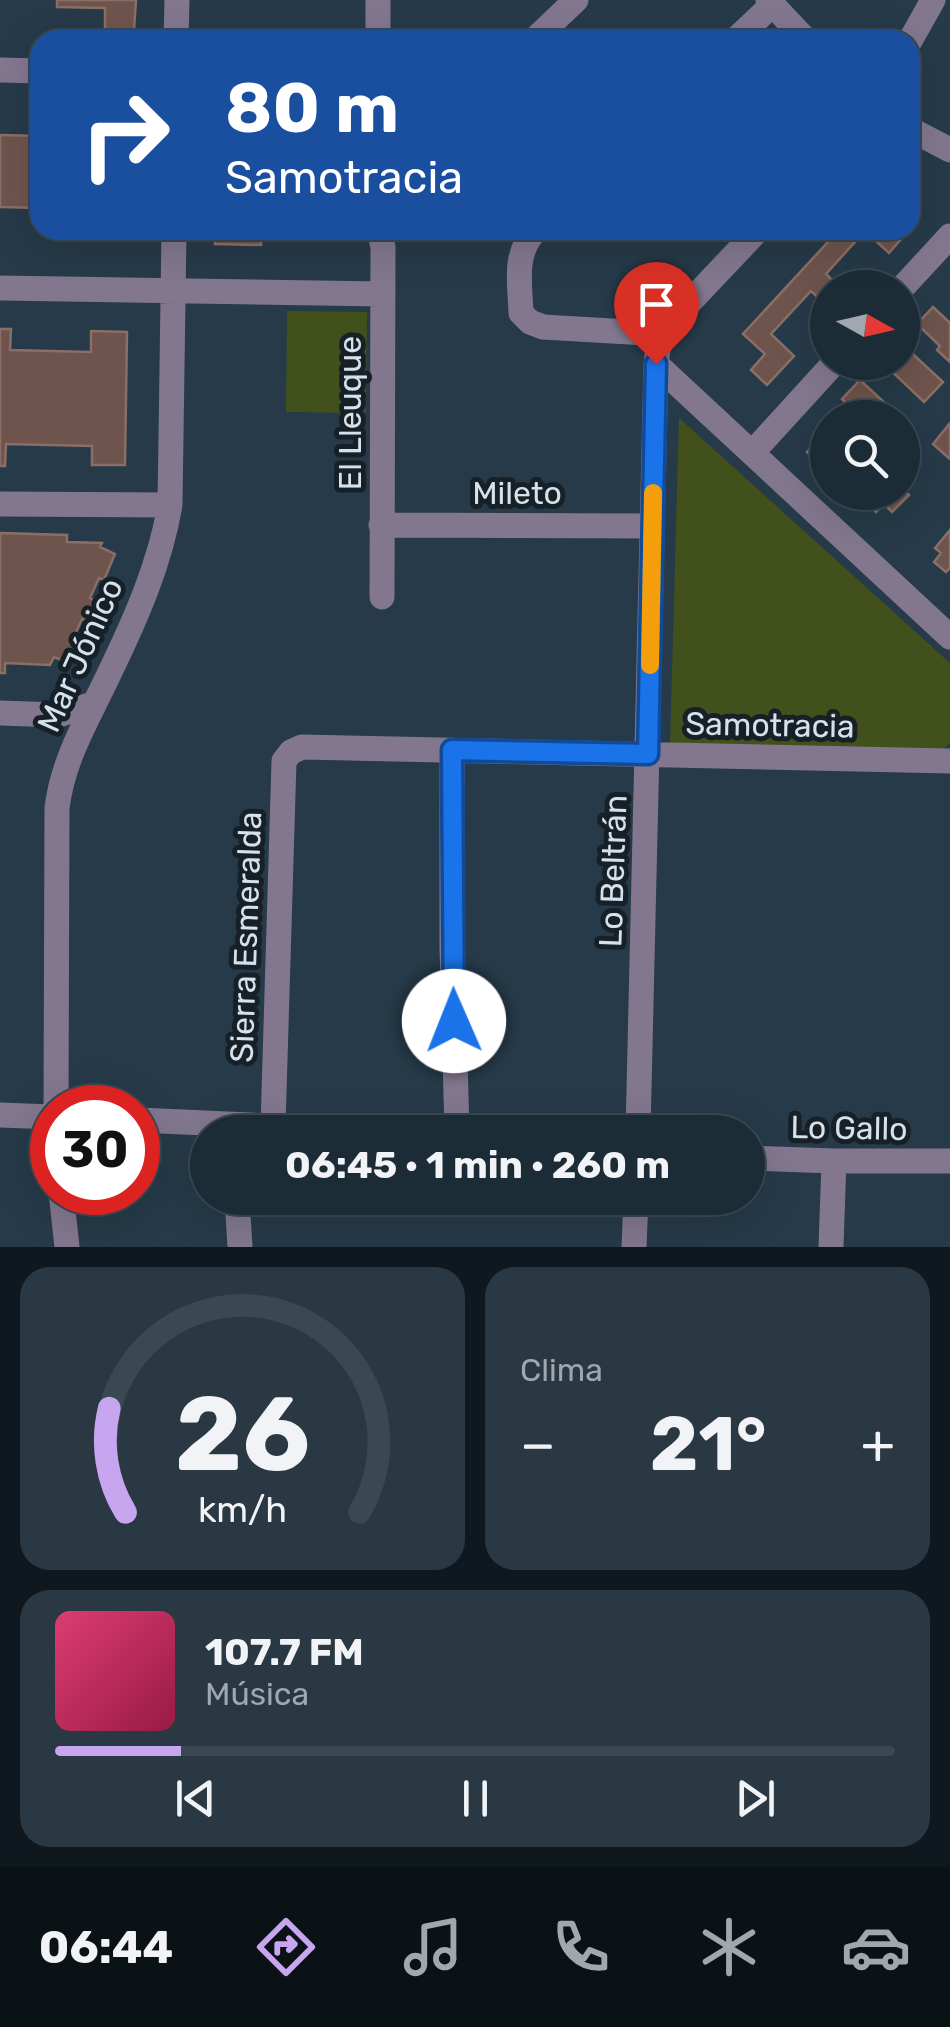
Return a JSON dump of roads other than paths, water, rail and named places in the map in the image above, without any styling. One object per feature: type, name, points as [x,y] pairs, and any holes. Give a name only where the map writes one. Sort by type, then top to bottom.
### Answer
[{"type":"street","points":[[176,30],[177,0]]},
{"type":"street","points":[[378,0],[378,30]]},
{"type":"street","points":[[916,30],[933,0]]},
{"type":"street","points":[[745,30],[770,2],[797,30]]},
{"type":"street","points":[[543,30],[568,3]]},
{"type":"street","points":[[0,70],[30,71]]},
{"type":"street","points":[[920,134],[950,150]]},
{"type":"street","points":[[919,270],[950,236]]},
{"type":"street","name":"Mar Jónico","points":[[56,1085],[57,808],[63,773],[140,608],[163,541],[170,505],[174,240]]},
{"type":"street","name":"El Lleuque","points":[[381,240],[382,597]]},
{"type":"street","points":[[528,240],[522,248],[520,264],[522,314],[530,322],[544,328],[664,334]]},
{"type":"street","name":"Lo Beltrán","points":[[638,1115],[656,364],[664,334],[677,314],[748,240]]},
{"type":"street","points":[[0,288],[383,294]]},
{"type":"street","points":[[656,364],[950,637]]},
{"type":"street","points":[[752,453],[819,380]]},
{"type":"street","points":[[0,504],[170,505]]},
{"type":"street","name":"Mileto","points":[[382,525],[652,526]]},
{"type":"street","points":[[0,713],[58,716],[94,704]]},
{"type":"street","points":[[58,716],[73,728],[77,738]]},
{"type":"street","name":"Samotracia","points":[[290,752],[302,746],[950,761]]},
{"type":"street","points":[[452,750],[457,1115]]},
{"type":"street","name":"Sierra Esmeralda","points":[[273,1115],[284,761],[290,752]]},
{"type":"street","points":[[0,1116],[30,1117]]},
{"type":"street","points":[[160,1122],[190,1124]]},
{"type":"street","name":"Lo Gallo","points":[[765,1159],[950,1161]]},
{"type":"street","points":[[831,1247],[834,1162]]},
{"type":"street","points":[[64,1215],[67,1247]]},
{"type":"street","points":[[238,1215],[240,1247]]},
{"type":"street","points":[[634,1247],[635,1215]]}]
